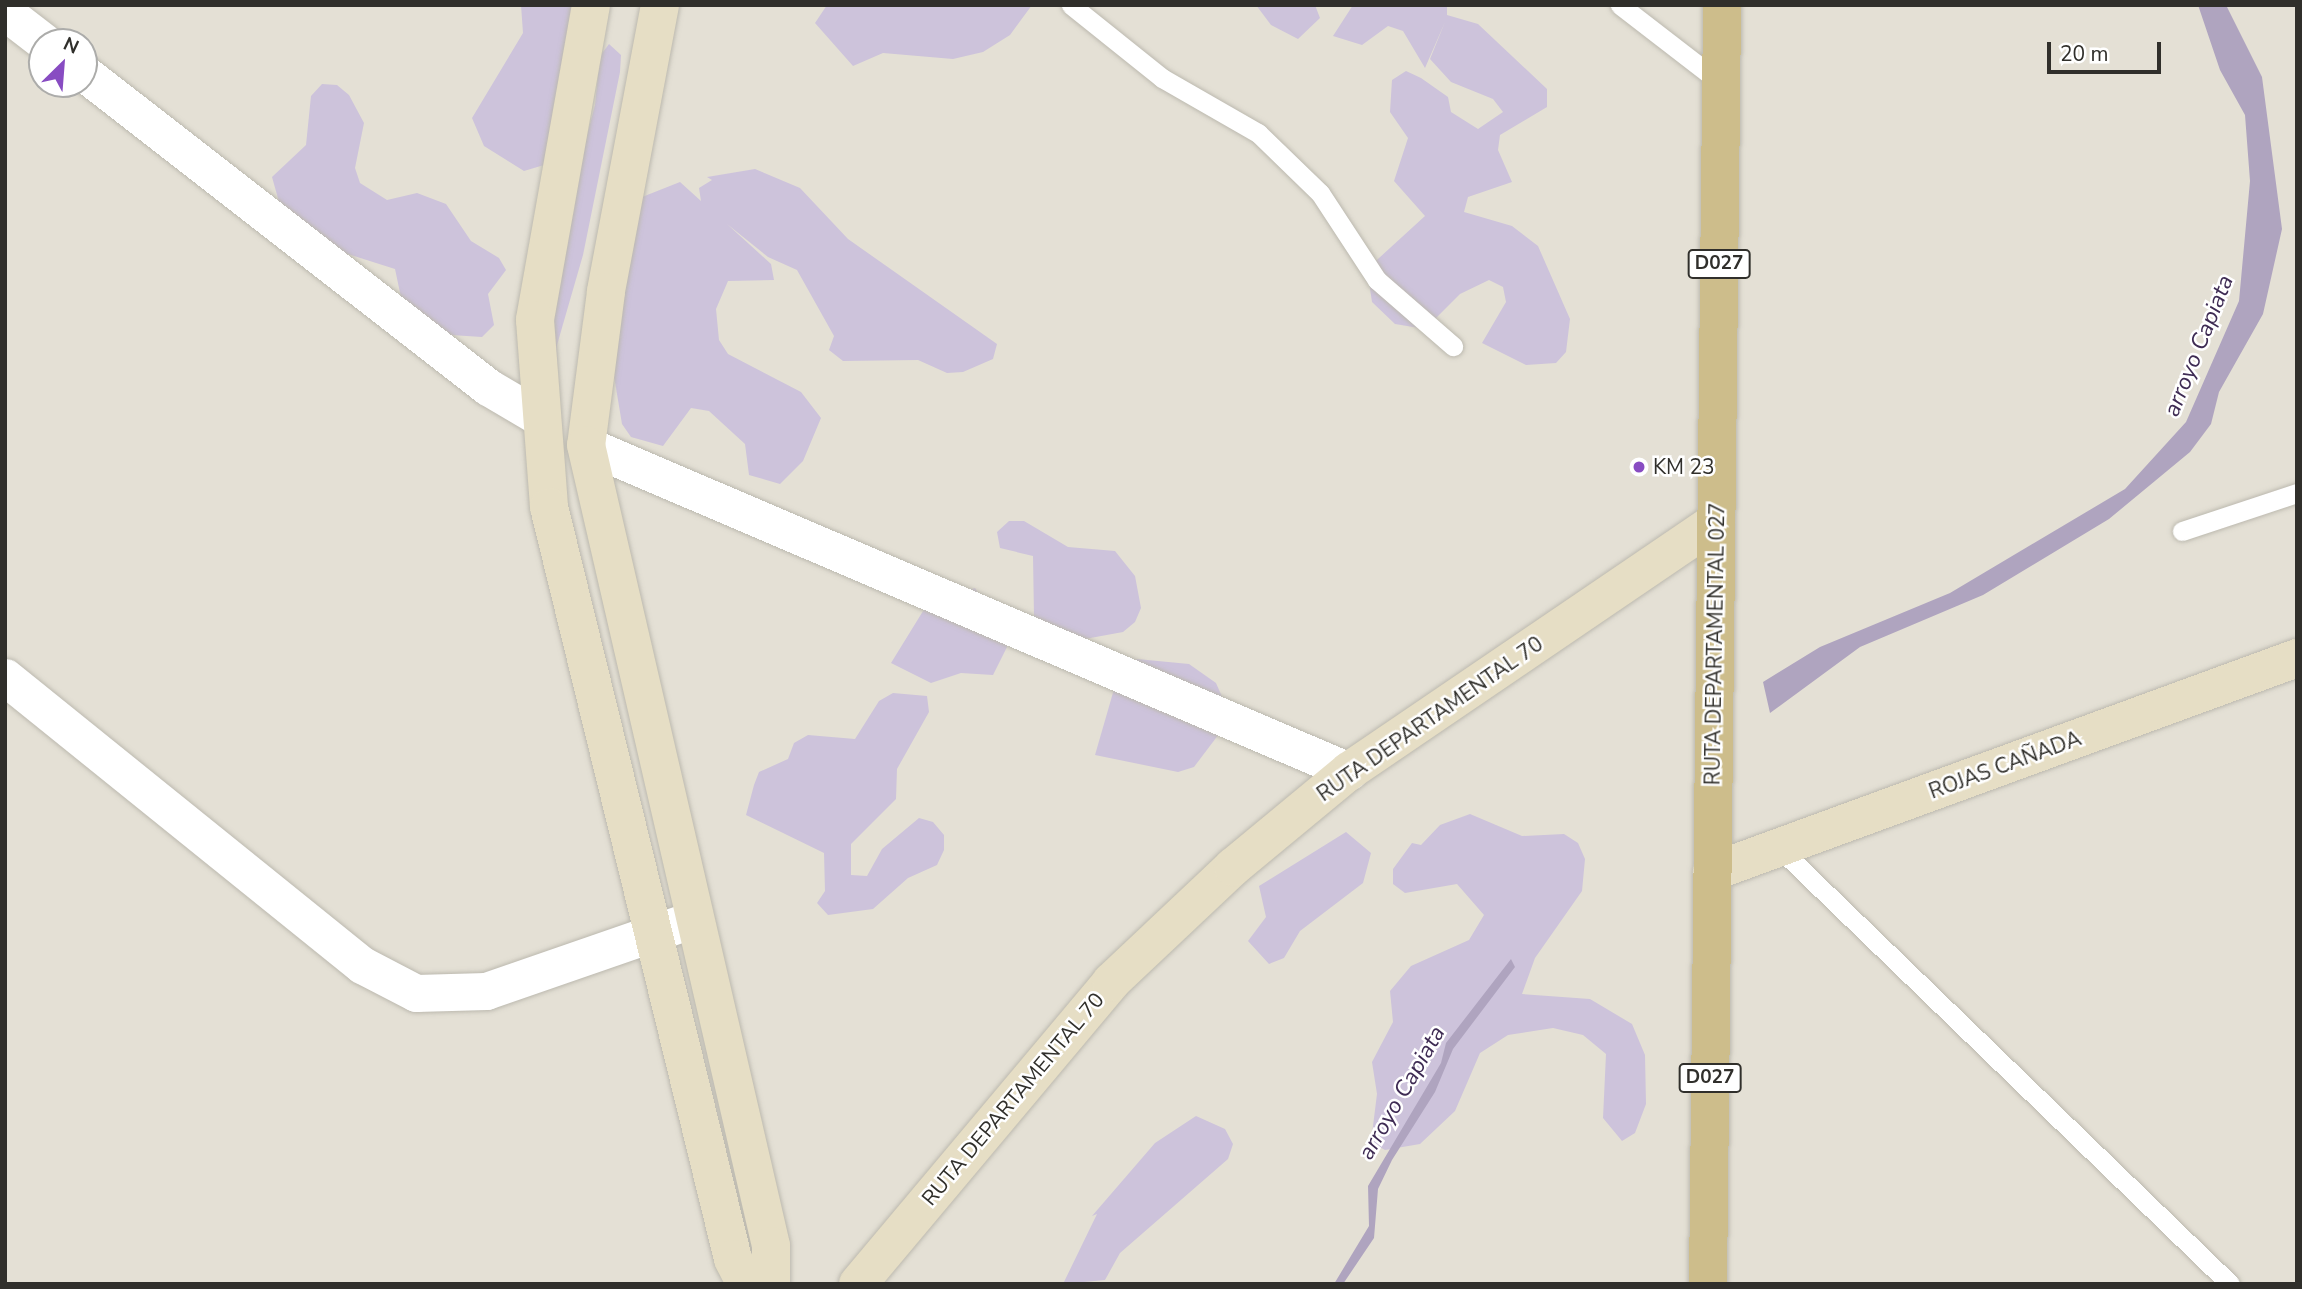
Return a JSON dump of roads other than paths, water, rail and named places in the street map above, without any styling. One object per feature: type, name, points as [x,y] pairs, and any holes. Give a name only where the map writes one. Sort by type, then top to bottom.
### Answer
[{"type":"main road","name":"RUTA DEPARTAMENTAL 027","points":[[1708,1284],[1722,5]]},
{"type":"street","points":[[591,5],[535,320],[539,417],[550,507],[733,1259],[746,1284]]},
{"type":"street","points":[[660,5],[606,292],[586,445],[771,1246],[771,1284]]},
{"type":"street","points":[[5,12],[28,30]]},
{"type":"street","points":[[98,84],[488,387],[539,417]]},
{"type":"street","points":[[586,445],[1349,771]]},
{"type":"street","name":"RUTA DEPARTAMENTAL 70","points":[[858,1284],[1111,982],[1233,867],[1349,771],[1716,522]]},
{"type":"street","name":"ROJAS CAÑADA","points":[[1712,872],[2297,658]]},
{"type":"street","points":[[5,677],[362,965],[416,993],[486,991],[694,919]]},
{"type":"lane","points":[[1071,5],[1163,78],[1258,133],[1320,193],[1377,280],[1453,346]]},
{"type":"lane","points":[[1620,5],[1721,83]]},
{"type":"lane","points":[[2182,531],[2297,492]]},
{"type":"lane","points":[[1779,848],[2230,1284]]},
{"type":"place","name":"KM 23","points":[[1639,467]]},
{"type":"water label","name":"arroyo Capiata","points":[[2199,346]]},
{"type":"water label","name":"arroyo Capiata","points":[[1402,1093]]}]
